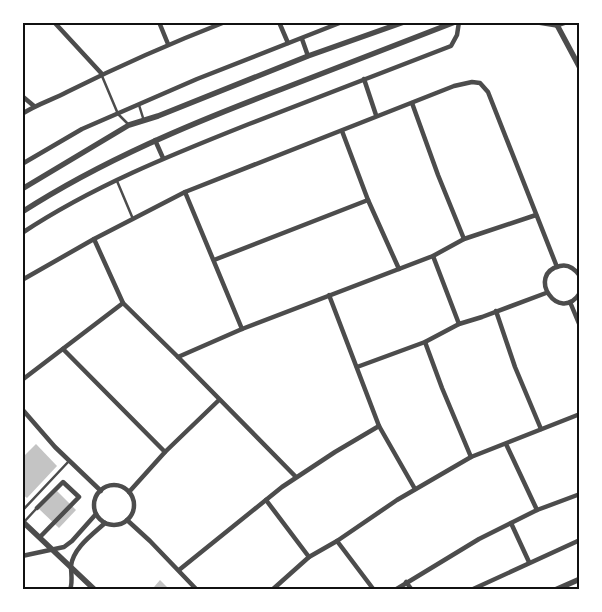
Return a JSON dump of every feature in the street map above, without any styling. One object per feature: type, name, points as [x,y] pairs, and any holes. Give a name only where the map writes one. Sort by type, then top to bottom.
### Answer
[{"type":"street","points":[[54,22],[102,74]]},
{"type":"street","points":[[159,22],[168,44]]},
{"type":"street","points":[[22,114],[34,106],[62,95],[102,74],[168,44],[225,22]]},
{"type":"street","points":[[279,22],[288,43]]},
{"type":"street","points":[[22,164],[82,129],[197,79],[342,22]]},
{"type":"street","points":[[22,212],[58,189],[155,140],[231,108],[455,22]]},
{"type":"street","points":[[22,233],[52,213],[163,158],[451,46],[454,42],[459,22]]},
{"type":"street","points":[[538,22],[557,25],[566,22]]},
{"type":"street","points":[[22,189],[129,125],[144,121],[308,56],[400,23]]},
{"type":"street","points":[[557,25],[580,68]]},
{"type":"street","points":[[302,39],[308,56]]},
{"type":"street","points":[[364,79],[376,116]]},
{"type":"street","points":[[22,280],[94,239],[185,192],[454,86],[477,82],[483,84],[495,109],[557,267]]},
{"type":"street","points":[[22,96],[34,106]]},
{"type":"street","points":[[412,103],[464,239]]},
{"type":"street","points":[[342,131],[368,200],[399,269]]},
{"type":"street","points":[[155,140],[163,158]]},
{"type":"street","points":[[185,192],[242,329]]},
{"type":"street","points":[[214,260],[368,200]]},
{"type":"street","points":[[178,357],[242,329],[433,256],[464,239],[536,215]]},
{"type":"street","points":[[94,239],[123,303],[296,477]]},
{"type":"street","points":[[433,256],[459,324]]},
{"type":"street","points":[[579,274],[569,266],[557,267],[547,275],[545,280],[546,293],[559,302],[570,302],[580,293]]},
{"type":"street","points":[[357,367],[425,342],[459,324],[546,293]]},
{"type":"street","points":[[329,296],[379,426],[415,489]]},
{"type":"street","points":[[570,302],[580,326]]},
{"type":"street","points":[[22,380],[123,303]]},
{"type":"street","points":[[496,312],[515,367],[541,429]]},
{"type":"street","points":[[425,342],[471,457]]},
{"type":"street","points":[[62,349],[165,452]]},
{"type":"street","points":[[128,492],[165,452],[218,400]]},
{"type":"street","points":[[22,409],[69,460],[101,490]]},
{"type":"street","points":[[272,590],[309,557],[415,489],[471,457],[580,414]]},
{"type":"street","points":[[179,570],[296,477],[379,426]]},
{"type":"street","points":[[506,444],[537,510]]},
{"type":"street","points":[[37,508],[63,482],[78,497],[40,537]]},
{"type":"street","points":[[113,485],[119,486],[128,492],[133,503],[133,509],[127,520],[116,525],[105,523],[96,514],[95,498],[101,490],[113,485]]},
{"type":"street","points":[[395,590],[479,539],[537,510],[580,494]]},
{"type":"street","points":[[266,500],[309,557]]},
{"type":"street","points":[[22,556],[64,547],[96,514]]},
{"type":"street","points":[[127,520],[197,590]]},
{"type":"street","points":[[23,522],[95,590]]},
{"type":"street","points":[[70,590],[73,558],[78,550],[105,523]]},
{"type":"street","points":[[511,523],[530,562]]},
{"type":"street","points":[[471,590],[580,540]]},
{"type":"street","points":[[336,541],[374,590]]},
{"type":"street","points":[[555,590],[580,578]]},
{"type":"street","points":[[406,582],[412,590]]},
{"type":"lane","points":[[102,74],[118,114],[129,125]]},
{"type":"lane","points":[[139,105],[144,121]]},
{"type":"lane","points":[[116,180],[133,219]]},
{"type":"lane","points":[[22,511],[69,460]]},
{"type":"lane","points":[[23,522],[37,508]]},
{"type":"building","points":[[36,444],[57,466],[27,498],[22,494],[22,458]]},
{"type":"building","points":[[57,491],[76,510],[59,528],[39,509]]},
{"type":"building","points":[[160,580],[170,590],[155,590],[154,587]]}]
